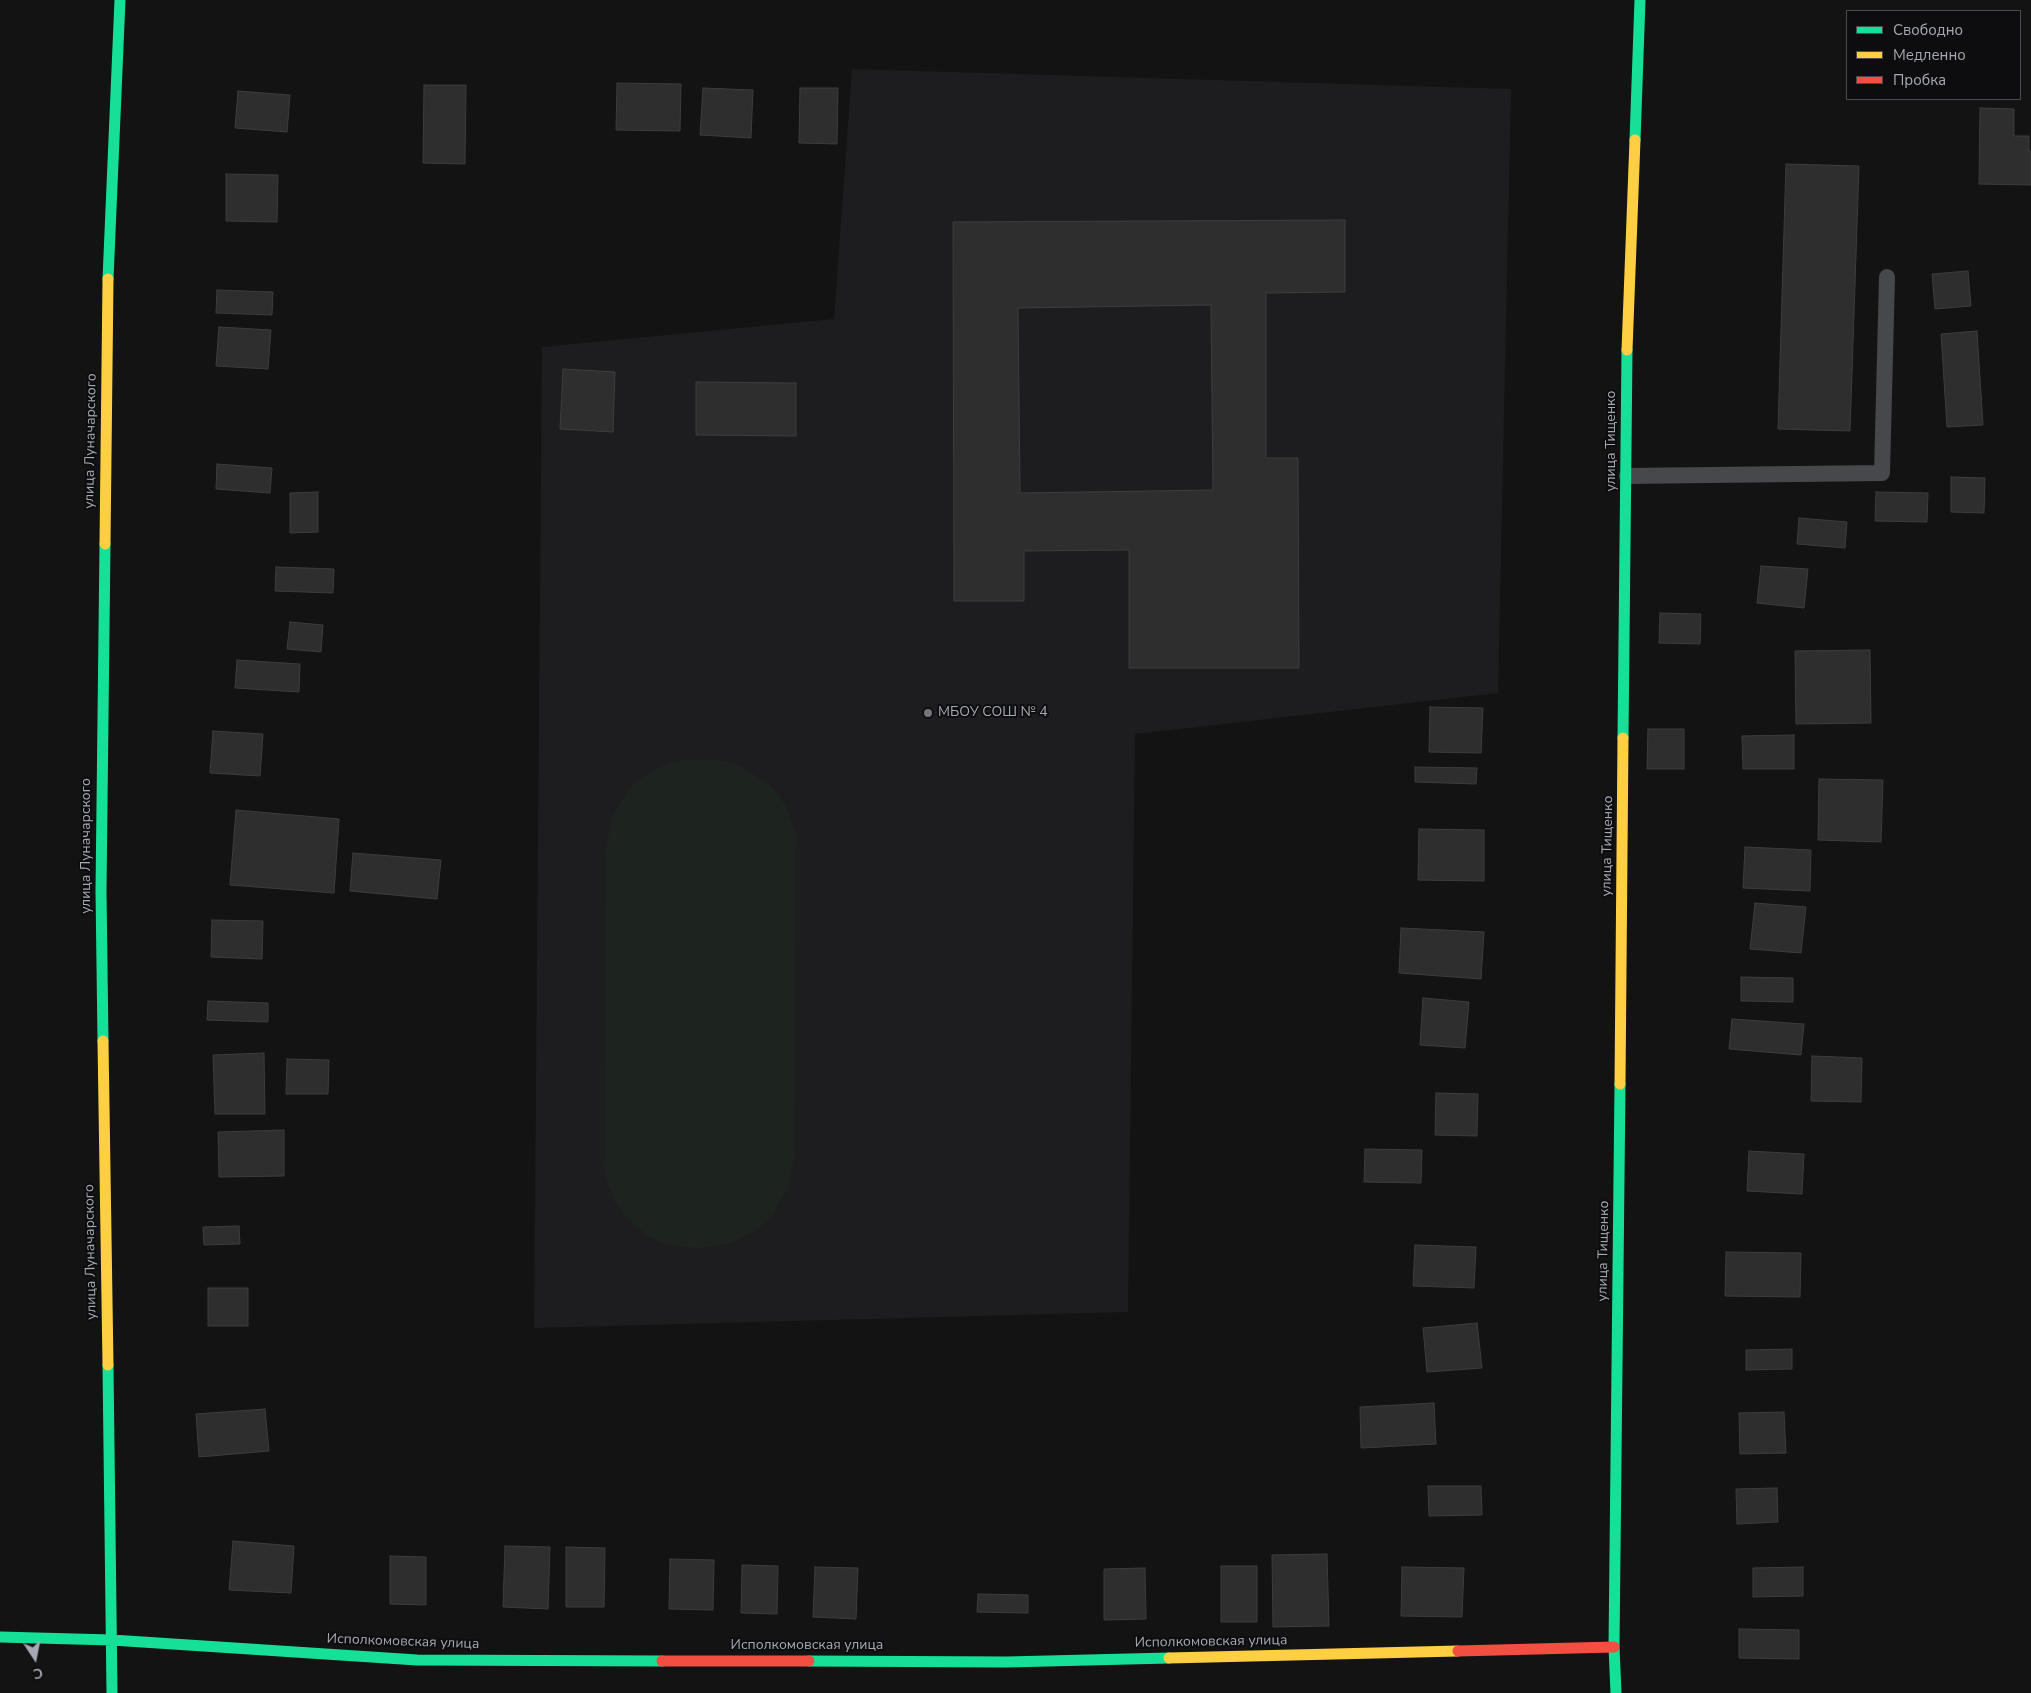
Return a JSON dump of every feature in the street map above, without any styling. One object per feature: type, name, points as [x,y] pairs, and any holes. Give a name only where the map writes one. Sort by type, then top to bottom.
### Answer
[{"type":"street","name":"улица Луначарского","points":[[112,1693],[101,891],[108,282],[120,0]]},
{"type":"street","name":"улица Тищенко","points":[[1616,1693],[1614,1647],[1627,362],[1640,0]]},
{"type":"street","name":"Исполкомовская улица","points":[[0,1637],[112,1640],[417,1660],[1007,1662],[1614,1647]]},
{"type":"lane","points":[[1626,476],[1882,472],[1888,277]]},
{"type":"shaded area","name":"МБОУ СОШ № 4","points":[[852,69],[1511,89],[1498,693],[1135,734],[1128,1312],[534,1328],[542,347],[834,319]]},
{"type":"shaded area","points":[[707,759],[738,765],[766,782],[786,806],[796,836],[794,1157],[788,1189],[772,1216],[760,1227],[732,1243],[701,1248],[677,1246],[661,1242],[647,1235],[634,1225],[614,1201],[604,1171],[606,849],[612,818],[628,790],[640,779],[653,770],[667,764],[683,760]]},
{"type":"building","points":[[617,83],[681,84],[680,131],[616,130]]},
{"type":"building","points":[[424,85],[466,85],[465,164],[423,163]]},
{"type":"building","points":[[703,88],[753,90],[751,138],[700,135]]},
{"type":"building","points":[[800,88],[838,88],[837,144],[799,143]]},
{"type":"building","points":[[238,91],[290,95],[287,132],[235,128]]},
{"type":"building","points":[[1980,108],[2014,109],[2014,136],[2029,136],[2031,185],[1979,184]]},
{"type":"building","points":[[1786,164],[1859,166],[1850,431],[1778,429]]},
{"type":"building","points":[[226,174],[278,175],[277,222],[226,221]]},
{"type":"building","points":[[1345,220],[1345,292],[1266,293],[1266,458],[1298,458],[1299,668],[1129,668],[1129,550],[1024,551],[1024,601],[954,601],[953,222]],"holes":[[[1211,305],[1213,490],[1020,493],[1018,308]]]},
{"type":"building","points":[[1968,271],[1971,306],[1935,309],[1932,274]]},
{"type":"building","points":[[217,290],[273,292],[272,315],[216,313]]},
{"type":"building","points":[[219,327],[271,330],[268,369],[216,366]]},
{"type":"building","points":[[1977,331],[1983,425],[1947,427],[1941,334]]},
{"type":"building","points":[[563,369],[615,372],[613,432],[560,429]]},
{"type":"building","points":[[696,382],[796,383],[796,436],[696,435]]},
{"type":"building","points":[[217,464],[272,468],[270,493],[216,489]]},
{"type":"building","points":[[1951,477],[1985,478],[1984,513],[1951,512]]},
{"type":"building","points":[[318,492],[318,532],[290,533],[290,493]]},
{"type":"building","points":[[1876,492],[1928,493],[1927,522],[1875,521]]},
{"type":"building","points":[[1799,518],[1847,522],[1845,548],[1797,544]]},
{"type":"building","points":[[1761,566],[1808,569],[1804,608],[1757,603]]},
{"type":"building","points":[[276,567],[334,569],[333,593],[275,591]]},
{"type":"building","points":[[1660,613],[1701,614],[1700,644],[1659,643]]},
{"type":"building","points":[[290,622],[323,625],[321,652],[287,649]]},
{"type":"building","points":[[1870,650],[1871,723],[1796,724],[1795,651]]},
{"type":"building","points":[[237,660],[300,664],[299,692],[235,688]]},
{"type":"building","points":[[1430,707],[1483,708],[1481,753],[1429,752]]},
{"type":"building","points":[[1648,729],[1684,729],[1684,769],[1647,769]]},
{"type":"building","points":[[213,731],[263,734],[260,776],[210,773]]},
{"type":"building","points":[[1794,735],[1794,769],[1743,769],[1742,736]]},
{"type":"building","points":[[1415,767],[1477,768],[1476,784],[1415,782]]},
{"type":"building","points":[[1819,779],[1883,780],[1881,842],[1818,840]]},
{"type":"building","points":[[236,810],[339,819],[334,893],[230,885]]},
{"type":"building","points":[[1419,829],[1484,830],[1484,881],[1418,880]]},
{"type":"building","points":[[1745,847],[1811,850],[1810,891],[1743,888]]},
{"type":"building","points":[[353,853],[441,860],[437,899],[350,891]]},
{"type":"building","points":[[1755,903],[1806,907],[1801,953],[1750,949]]},
{"type":"building","points":[[212,920],[263,921],[262,959],[211,957]]},
{"type":"building","points":[[1401,928],[1484,932],[1481,979],[1399,973]]},
{"type":"building","points":[[1741,977],[1793,978],[1793,1002],[1741,1001]]},
{"type":"building","points":[[1423,998],[1469,1002],[1465,1048],[1420,1045]]},
{"type":"building","points":[[208,1001],[268,1003],[268,1022],[207,1020]]},
{"type":"building","points":[[1732,1019],[1804,1024],[1801,1055],[1729,1049]]},
{"type":"building","points":[[264,1053],[265,1114],[215,1114],[213,1055]]},
{"type":"building","points":[[1812,1056],[1862,1058],[1861,1102],[1811,1101]]},
{"type":"building","points":[[287,1059],[329,1060],[328,1094],[286,1094]]},
{"type":"building","points":[[1436,1093],[1478,1094],[1477,1136],[1435,1135]]},
{"type":"building","points":[[284,1130],[284,1176],[219,1177],[218,1132]]},
{"type":"building","points":[[1365,1149],[1422,1150],[1421,1183],[1364,1182]]},
{"type":"building","points":[[1749,1151],[1804,1154],[1802,1194],[1747,1191]]},
{"type":"building","points":[[239,1226],[240,1244],[204,1245],[203,1227]]},
{"type":"building","points":[[1415,1245],[1476,1247],[1474,1288],[1413,1286]]},
{"type":"building","points":[[1726,1252],[1801,1253],[1800,1297],[1725,1296]]},
{"type":"building","points":[[208,1288],[248,1288],[248,1326],[208,1326]]},
{"type":"building","points":[[1477,1323],[1482,1368],[1427,1372],[1423,1328]]},
{"type":"building","points":[[1792,1349],[1792,1369],[1746,1370],[1746,1350]]},
{"type":"building","points":[[1434,1403],[1436,1444],[1361,1448],[1360,1407]]},
{"type":"building","points":[[265,1409],[269,1451],[199,1457],[196,1414]]},
{"type":"building","points":[[1784,1412],[1786,1453],[1740,1454],[1739,1413]]},
{"type":"building","points":[[1428,1486],[1481,1486],[1482,1515],[1429,1516]]},
{"type":"building","points":[[1777,1488],[1778,1522],[1737,1524],[1736,1489]]},
{"type":"building","points":[[233,1541],[294,1546],[291,1593],[229,1590]]},
{"type":"building","points":[[505,1546],[550,1547],[548,1609],[503,1607]]},
{"type":"building","points":[[566,1547],[605,1548],[604,1607],[566,1607]]},
{"type":"building","points":[[1327,1554],[1329,1626],[1273,1627],[1272,1555]]},
{"type":"building","points":[[390,1556],[426,1557],[426,1605],[390,1604]]},
{"type":"building","points":[[670,1559],[714,1560],[713,1610],[669,1609]]},
{"type":"building","points":[[742,1565],[778,1566],[777,1614],[741,1613]]},
{"type":"building","points":[[1221,1566],[1257,1566],[1257,1622],[1221,1622]]},
{"type":"building","points":[[815,1567],[858,1568],[856,1619],[813,1617]]},
{"type":"building","points":[[1402,1567],[1464,1568],[1462,1617],[1401,1616]]},
{"type":"building","points":[[1803,1567],[1803,1596],[1753,1597],[1753,1568]]},
{"type":"building","points":[[1145,1568],[1146,1619],[1104,1620],[1104,1569]]},
{"type":"building","points":[[978,1594],[1028,1595],[1028,1613],[977,1612]]},
{"type":"building","points":[[1739,1629],[1799,1630],[1799,1659],[1739,1658]]},
{"type":"traffic: fast","points":[[108,279],[120,0]]},
{"type":"traffic: fast","points":[[1635,140],[1640,0]]},
{"type":"traffic: fast","points":[[1623,738],[1627,350]]},
{"type":"traffic: fast","points":[[103,1041],[101,891],[105,544]]},
{"type":"traffic: fast","points":[[1616,1693],[1614,1647],[1620,1084]]},
{"type":"traffic: fast","points":[[108,1365],[112,1693]]},
{"type":"traffic: fast","points":[[0,1637],[112,1640],[417,1660],[662,1661]]},
{"type":"traffic: fast","points":[[809,1661],[1007,1662],[1169,1658]]},
{"type":"traffic: slow","points":[[1627,350],[1635,140]]},
{"type":"traffic: slow","points":[[105,544],[108,279]]},
{"type":"traffic: slow","points":[[1620,1084],[1623,738]]},
{"type":"traffic: slow","points":[[103,1041],[108,1365]]},
{"type":"traffic: slow","points":[[1169,1658],[1458,1651]]},
{"type":"traffic: jam","points":[[1458,1651],[1614,1647]]},
{"type":"traffic: jam","points":[[662,1661],[809,1661]]},
{"type":"place","name":"МБОУ СОШ № 4","points":[[928,713]]}]
